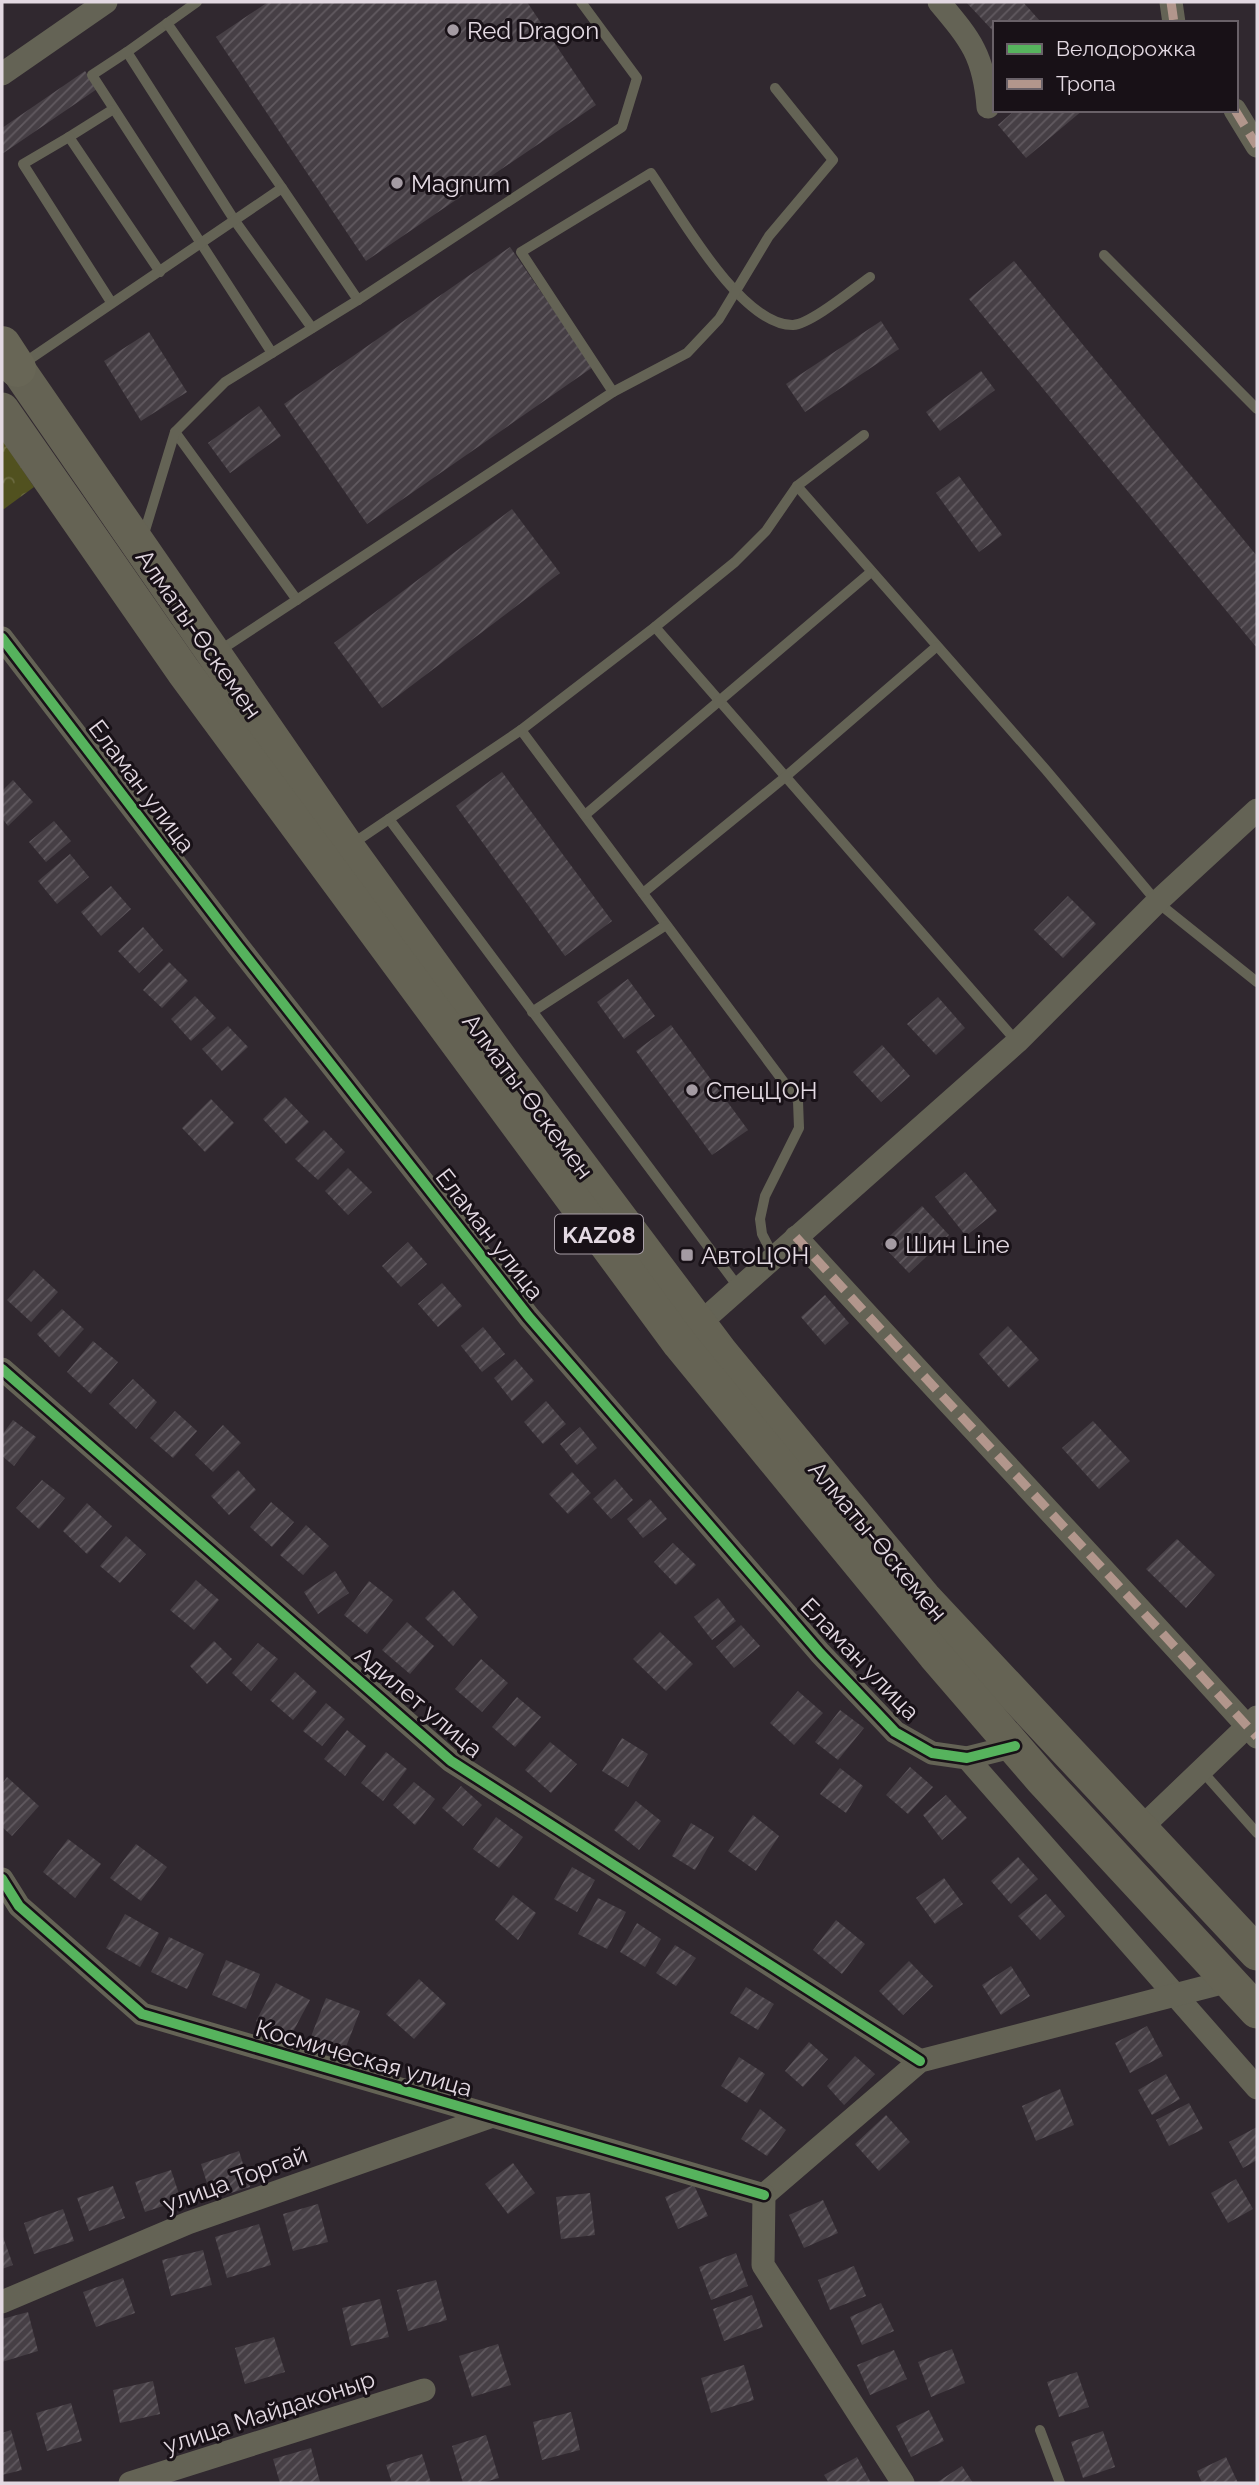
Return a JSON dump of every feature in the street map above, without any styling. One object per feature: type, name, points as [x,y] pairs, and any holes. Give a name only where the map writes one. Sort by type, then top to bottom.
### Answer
[{"type":"main road","name":"Алматы-Өскемен","points":[[9,362],[347,847],[504,1064],[699,1324],[915,1588],[946,1644],[1015,1746],[1257,2011]]},
{"type":"main road","name":"Алматы-Өскемен","points":[[2,410],[184,672],[672,1333],[946,1644],[1140,1829],[1257,1954]]},
{"type":"street","points":[[2,74],[106,2]]},
{"type":"street","points":[[939,2],[969,38],[985,74],[988,107]]},
{"type":"street","points":[[1171,2],[1174,21]]},
{"type":"street","points":[[1236,112],[1257,146]]},
{"type":"street","name":"Еламан улица","points":[[2,638],[237,946],[529,1317],[820,1653],[895,1732],[932,1752],[967,1758],[1015,1746]]},
{"type":"street","points":[[699,1324],[1017,1042],[1157,902],[1257,810]]},
{"type":"street","points":[[796,1237],[1254,1727],[1140,1829]]},
{"type":"street","name":"Адилет улица","points":[[2,1369],[451,1761],[920,2061]]},
{"type":"street","points":[[967,1758],[1257,2088]]},
{"type":"street","name":"Космическая улица","points":[[2,1879],[19,1906],[142,2014],[764,2196]]},
{"type":"street","points":[[903,2483],[763,2265],[764,2196],[920,2061],[1228,1981]]},
{"type":"street","name":"улица Торгай","points":[[2,2302],[188,2223],[490,2117]]},
{"type":"street","name":"улица Майдаконыр","points":[[130,2483],[424,2390]]},
{"type":"lane","points":[[197,2],[92,75],[272,353]]},
{"type":"lane","points":[[139,548],[176,432],[225,382],[358,300],[622,127],[638,78],[581,2]]},
{"type":"lane","points":[[167,23],[358,300]]},
{"type":"lane","points":[[127,52],[235,221],[312,328]]},
{"type":"lane","points":[[213,655],[613,392],[687,353],[719,319],[769,236],[833,160],[775,88]]},
{"type":"lane","points":[[111,302],[23,164],[113,110]]},
{"type":"lane","points":[[69,137],[160,272]]},
{"type":"lane","points":[[613,392],[521,252],[651,173],[733,292],[756,312],[793,325],[807,320],[870,278]]},
{"type":"lane","points":[[9,362],[160,272],[282,187]]},
{"type":"lane","points":[[1104,256],[1257,409]]},
{"type":"lane","points":[[176,432],[297,600]]},
{"type":"lane","points":[[347,847],[521,730],[655,627],[736,562],[766,531],[797,486],[864,435]]},
{"type":"lane","points":[[797,486],[1046,770],[1157,902],[1257,982]]},
{"type":"lane","points":[[585,815],[872,572]]},
{"type":"lane","points":[[655,627],[1017,1042]]},
{"type":"lane","points":[[643,893],[784,778],[936,647]]},
{"type":"lane","points":[[521,730],[798,1101],[799,1128],[765,1196],[760,1219],[762,1234],[774,1257]]},
{"type":"lane","points":[[389,819],[738,1288]]},
{"type":"lane","points":[[532,1012],[666,925]]},
{"type":"lane","points":[[1202,1771],[1257,1833]]},
{"type":"lane","points":[[1040,2430],[1060,2483]]},
{"type":"green space","points":[[2,439],[34,487],[4,509],[2,508]]},
{"type":"building","name":"Magnum","points":[[268,2],[527,2],[596,105],[366,261],[216,37]]},
{"type":"building","points":[[966,2],[1023,2],[1040,21],[993,21],[993,31]]},
{"type":"building","points":[[85,71],[97,89],[2,154],[2,128]]},
{"type":"building","points":[[1013,112],[1081,112],[1026,158],[998,125]]},
{"type":"building","points":[[510,247],[593,367],[367,524],[284,404]]},
{"type":"building","points":[[1014,261],[1257,556],[1257,648],[969,299]]},
{"type":"building","points":[[881,321],[899,349],[805,412],[786,384]]},
{"type":"building","points":[[149,332],[187,392],[141,421],[104,361]]},
{"type":"building","points":[[981,371],[995,390],[940,431],[926,412]]},
{"type":"building","points":[[259,406],[281,436],[230,473],[208,443]]},
{"type":"building","points":[[959,476],[1002,535],[979,552],[936,493]]},
{"type":"building","points":[[512,509],[560,573],[382,708],[334,643]]},
{"type":"building","points":[[502,772],[612,921],[565,956],[456,806]]},
{"type":"building","points":[[13,780],[33,802],[8,826],[2,818],[2,791]]},
{"type":"building","points":[[54,821],[71,841],[46,862],[29,842]]},
{"type":"building","points":[[70,854],[89,877],[57,904],[38,881]]},
{"type":"building","points":[[111,886],[131,909],[101,936],[81,912]]},
{"type":"building","points":[[1068,896],[1096,924],[1063,958],[1034,930]]},
{"type":"building","points":[[143,927],[163,950],[139,973],[118,951]]},
{"type":"building","points":[[169,962],[188,981],[162,1008],[143,990]]},
{"type":"building","points":[[628,979],[655,1016],[624,1039],[597,1002]]},
{"type":"building","points":[[195,996],[216,1018],[191,1041],[171,1019]]},
{"type":"building","points":[[938,997],[965,1028],[936,1055],[907,1024]]},
{"type":"building","name":"СпецЦОН","points":[[671,1025],[748,1130],[712,1155],[636,1051]]},
{"type":"building","points":[[228,1026],[248,1047],[222,1071],[202,1049]]},
{"type":"building","points":[[882,1045],[910,1076],[881,1102],[853,1072]]},
{"type":"building","points":[[285,1097],[309,1122],[286,1144],[263,1119]]},
{"type":"building","points":[[211,1099],[234,1123],[205,1152],[182,1128]]},
{"type":"building","points":[[324,1130],[345,1152],[318,1180],[295,1159]]},
{"type":"building","points":[[348,1168],[372,1192],[348,1215],[325,1191]]},
{"type":"building","points":[[965,1172],[997,1211],[966,1236],[935,1197]]},
{"type":"building","points":[[922,1206],[949,1235],[909,1273],[881,1244]]},
{"type":"building","points":[[408,1242],[427,1264],[401,1287],[382,1266]]},
{"type":"building","points":[[34,1270],[58,1292],[31,1322],[7,1300]]},
{"type":"building","points":[[442,1283],[462,1306],[438,1327],[418,1304]]},
{"type":"building","points":[[825,1295],[849,1323],[825,1345],[801,1317]]},
{"type":"building","points":[[62,1309],[84,1329],[59,1357],[37,1334]]},
{"type":"building","points":[[1008,1326],[1039,1360],[1009,1388],[979,1354]]},
{"type":"building","points":[[483,1327],[505,1354],[482,1372],[461,1346]]},
{"type":"building","points":[[93,1341],[118,1362],[91,1394],[67,1372]]},
{"type":"building","points":[[515,1359],[534,1381],[512,1401],[494,1378]]},
{"type":"building","points":[[133,1379],[157,1402],[136,1429],[109,1404]]},
{"type":"building","points":[[546,1401],[566,1424],[543,1444],[524,1422]]},
{"type":"building","points":[[175,1411],[197,1431],[173,1458],[150,1438]]},
{"type":"building","points":[[13,1420],[36,1437],[14,1466],[2,1456],[2,1435]]},
{"type":"building","points":[[1093,1421],[1130,1461],[1099,1489],[1062,1448]]},
{"type":"building","points":[[223,1425],[241,1443],[213,1472],[195,1455]]},
{"type":"building","points":[[580,1427],[597,1448],[577,1465],[560,1444]]},
{"type":"building","points":[[238,1470],[256,1490],[229,1515],[211,1496]]},
{"type":"building","points":[[572,1472],[591,1493],[568,1514],[549,1494]]},
{"type":"building","points":[[615,1479],[633,1500],[611,1519],[593,1499]]},
{"type":"building","points":[[42,1480],[65,1498],[39,1529],[16,1508]]},
{"type":"building","points":[[650,1499],[667,1519],[643,1538],[627,1519]]},
{"type":"building","points":[[271,1502],[294,1522],[272,1547],[250,1527]]},
{"type":"building","points":[[87,1503],[112,1526],[87,1554],[63,1531]]},
{"type":"building","points":[[306,1525],[329,1546],[303,1575],[280,1555]]},
{"type":"building","points":[[126,1536],[146,1554],[120,1583],[100,1566]]},
{"type":"building","points":[[1177,1539],[1215,1575],[1186,1608],[1146,1569]]},
{"type":"building","points":[[673,1543],[696,1565],[676,1585],[654,1562]]},
{"type":"building","points":[[335,1571],[349,1593],[318,1614],[304,1592]]},
{"type":"building","points":[[196,1580],[219,1600],[194,1630],[170,1610]]},
{"type":"building","points":[[369,1581],[393,1600],[367,1634],[344,1615]]},
{"type":"building","points":[[453,1590],[478,1617],[453,1646],[425,1618]]},
{"type":"building","points":[[718,1598],[736,1621],[712,1640],[694,1617]]},
{"type":"building","points":[[407,1622],[434,1646],[410,1674],[382,1650]]},
{"type":"building","points":[[741,1625],[760,1646],[734,1668],[716,1647]]},
{"type":"building","points":[[660,1632],[693,1664],[666,1691],[633,1659]]},
{"type":"building","points":[[214,1641],[232,1659],[207,1684],[190,1666]]},
{"type":"building","points":[[258,1643],[278,1659],[251,1691],[232,1673]]},
{"type":"building","points":[[481,1659],[508,1683],[482,1712],[455,1689]]},
{"type":"building","points":[[295,1672],[317,1692],[293,1720],[270,1700]]},
{"type":"building","points":[[798,1691],[823,1713],[794,1745],[770,1723]]},
{"type":"building","points":[[517,1697],[541,1717],[515,1747],[492,1727]]},
{"type":"building","points":[[326,1703],[345,1719],[322,1746],[303,1731]]},
{"type":"building","points":[[840,1710],[864,1728],[838,1760],[815,1742]]},
{"type":"building","points":[[347,1730],[366,1746],[345,1776],[324,1759]]},
{"type":"building","points":[[622,1738],[648,1754],[628,1787],[602,1771]]},
{"type":"building","points":[[550,1742],[577,1764],[551,1793],[525,1770]]},
{"type":"building","points":[[386,1752],[407,1769],[383,1801],[361,1783]]},
{"type":"building","points":[[910,1767],[933,1787],[908,1814],[886,1795]]},
{"type":"building","points":[[840,1768],[863,1786],[846,1813],[820,1794]]},
{"type":"building","points":[[7,1777],[39,1806],[12,1836],[2,1827],[2,1784]]},
{"type":"building","points":[[414,1782],[435,1799],[415,1825],[393,1805]]},
{"type":"building","points":[[461,1786],[482,1805],[463,1826],[442,1808]]},
{"type":"building","points":[[946,1795],[967,1818],[942,1840],[923,1815]]},
{"type":"building","points":[[636,1801],[661,1821],[639,1850],[614,1830]]},
{"type":"building","points":[[753,1815],[779,1836],[756,1871],[728,1851]]},
{"type":"building","points":[[496,1817],[523,1837],[499,1868],[473,1849]]},
{"type":"building","points":[[691,1823],[714,1837],[695,1870],[672,1856]]},
{"type":"building","points":[[68,1839],[101,1864],[75,1898],[43,1872]]},
{"type":"building","points":[[136,1844],[167,1867],[141,1901],[110,1878]]},
{"type":"building","points":[[1018,1857],[1038,1879],[1011,1904],[991,1881]]},
{"type":"building","points":[[572,1867],[595,1880],[577,1912],[554,1899]]},
{"type":"building","points":[[944,1878],[963,1904],[935,1924],[916,1898]]},
{"type":"building","points":[[1046,1894],[1065,1916],[1040,1940],[1018,1916]]},
{"type":"building","points":[[513,1895],[536,1913],[518,1940],[495,1920]]},
{"type":"building","points":[[598,1898],[626,1912],[607,1949],[578,1934]]},
{"type":"building","points":[[125,1914],[159,1933],[140,1967],[106,1948]]},
{"type":"building","points":[[836,1920],[865,1944],[842,1974],[813,1950]]},
{"type":"building","points":[[637,1923],[661,1939],[645,1967],[620,1952]]},
{"type":"building","points":[[169,1937],[204,1954],[187,1989],[151,1972]]},
{"type":"building","points":[[675,1945],[696,1958],[676,1986],[656,1973]]},
{"type":"building","points":[[226,1960],[260,1974],[246,2009],[212,1995]]},
{"type":"building","points":[[909,1961],[933,1986],[903,2015],[879,1991]]},
{"type":"building","points":[[1011,1966],[1030,1996],[1001,2015],[982,1985]]},
{"type":"building","points":[[419,1979],[446,2004],[414,2039],[386,2014]]},
{"type":"building","points":[[276,1983],[310,2000],[289,2039],[256,2021]]},
{"type":"building","points":[[746,1987],[774,2004],[758,2030],[730,2013]]},
{"type":"building","points":[[326,1998],[360,2011],[344,2052],[310,2039]]},
{"type":"building","points":[[1147,2026],[1163,2056],[1130,2073],[1115,2043]]},
{"type":"building","points":[[809,2042],[828,2059],[803,2087],[785,2071]]},
{"type":"building","points":[[855,2056],[875,2074],[844,2105],[827,2086]]},
{"type":"building","points":[[739,2057],[765,2074],[747,2103],[721,2086]]},
{"type":"building","points":[[1166,2074],[1180,2099],[1152,2115],[1138,2090]]},
{"type":"building","points":[[1060,2089],[1074,2125],[1036,2141],[1022,2106]]},
{"type":"building","points":[[1189,2103],[1203,2129],[1169,2146],[1156,2120]]},
{"type":"building","points":[[760,2109],[786,2130],[767,2156],[741,2139]]},
{"type":"building","points":[[886,2115],[910,2142],[879,2171],[855,2144]]},
{"type":"building","points":[[1257,2127],[1257,2160],[1243,2168],[1229,2142]]},
{"type":"building","points":[[239,2151],[250,2187],[212,2199],[201,2164]]},
{"type":"building","points":[[513,2163],[535,2193],[508,2214],[485,2184]]},
{"type":"building","points":[[171,2170],[181,2200],[145,2212],[135,2182]]},
{"type":"building","points":[[1236,2179],[1253,2209],[1228,2223],[1211,2193]]},
{"type":"building","points":[[694,2185],[708,2216],[678,2229],[665,2197]]},
{"type":"building","points":[[113,2186],[125,2218],[89,2231],[77,2198]]},
{"type":"building","points":[[590,2193],[595,2235],[561,2239],[556,2197]]},
{"type":"building","points":[[823,2200],[838,2233],[804,2248],[789,2215]]},
{"type":"building","points":[[318,2204],[328,2242],[293,2251],[283,2214]]},
{"type":"building","points":[[63,2209],[74,2241],[34,2254],[24,2223]]},
{"type":"building","points":[[259,2224],[271,2265],[227,2278],[215,2237]]},
{"type":"building","points":[[2,2234],[13,2265],[2,2269]]},
{"type":"building","points":[[203,2250],[212,2285],[171,2296],[162,2260]]},
{"type":"building","points":[[736,2253],[748,2286],[711,2300],[699,2267]]},
{"type":"building","points":[[854,2266],[866,2296],[830,2310],[818,2280]]},
{"type":"building","points":[[123,2278],[135,2313],[96,2327],[83,2292]]},
{"type":"building","points":[[436,2280],[447,2320],[408,2331],[397,2290]]},
{"type":"building","points":[[752,2295],[763,2327],[724,2341],[713,2309]]},
{"type":"building","points":[[380,2299],[389,2337],[351,2346],[342,2308]]},
{"type":"building","points":[[881,2303],[894,2331],[862,2345],[850,2317]]},
{"type":"building","points":[[28,2312],[38,2351],[2,2362],[2,2319]]},
{"type":"building","points":[[274,2337],[285,2372],[245,2384],[235,2348]]},
{"type":"building","points":[[498,2344],[511,2385],[472,2397],[459,2356]]},
{"type":"building","points":[[952,2349],[965,2383],[931,2397],[918,2362]]},
{"type":"building","points":[[894,2350],[907,2379],[870,2395],[857,2365]]},
{"type":"building","points":[[744,2365],[754,2400],[711,2413],[701,2378]]},
{"type":"building","points":[[1077,2372],[1089,2407],[1059,2417],[1047,2382]]},
{"type":"building","points":[[153,2381],[160,2414],[120,2423],[113,2390]]},
{"type":"building","points":[[71,2403],[82,2441],[47,2451],[36,2413]]},
{"type":"building","points":[[929,2410],[944,2441],[911,2457],[896,2426]]},
{"type":"building","points":[[571,2412],[580,2450],[542,2460],[533,2422]]},
{"type":"building","points":[[11,2430],[22,2470],[2,2475],[2,2433]]},
{"type":"building","points":[[1103,2431],[1115,2467],[1083,2478],[1071,2442]]},
{"type":"building","points":[[486,2435],[499,2478],[481,2483],[463,2483],[452,2446]]},
{"type":"building","points":[[311,2448],[320,2482],[280,2483],[273,2459]]},
{"type":"building","points":[[422,2454],[431,2483],[392,2483],[386,2465]]},
{"type":"building","points":[[857,2457],[871,2483],[829,2483],[824,2475]]},
{"type":"building","points":[[1226,2457],[1238,2483],[1202,2483],[1197,2471]]},
{"type":"building","points":[[962,2466],[973,2483],[936,2483]]},
{"type":"marked path","points":[[1171,2],[1174,21]]},
{"type":"marked path","points":[[1236,112],[1257,146]]},
{"type":"marked path","points":[[796,1237],[1257,1737]]},
{"type":"cycle path","points":[[2,638],[238,946],[529,1317],[820,1653],[895,1732],[932,1753],[967,1758],[1015,1746]]},
{"type":"cycle path","points":[[2,1369],[451,1761],[920,2061]]},
{"type":"cycle path","points":[[2,1879],[19,1906],[142,2014],[764,2195]]},
{"type":"place","name":"Red Dragon","points":[[453,30]]},
{"type":"place","name":"Magnum","points":[[397,183]]},
{"type":"place","name":"СпецЦОН","points":[[692,1090]]},
{"type":"place","name":"Шин Line","points":[[891,1244]]},
{"type":"place","name":"АвтоЦОН","points":[[687,1255]]}]
